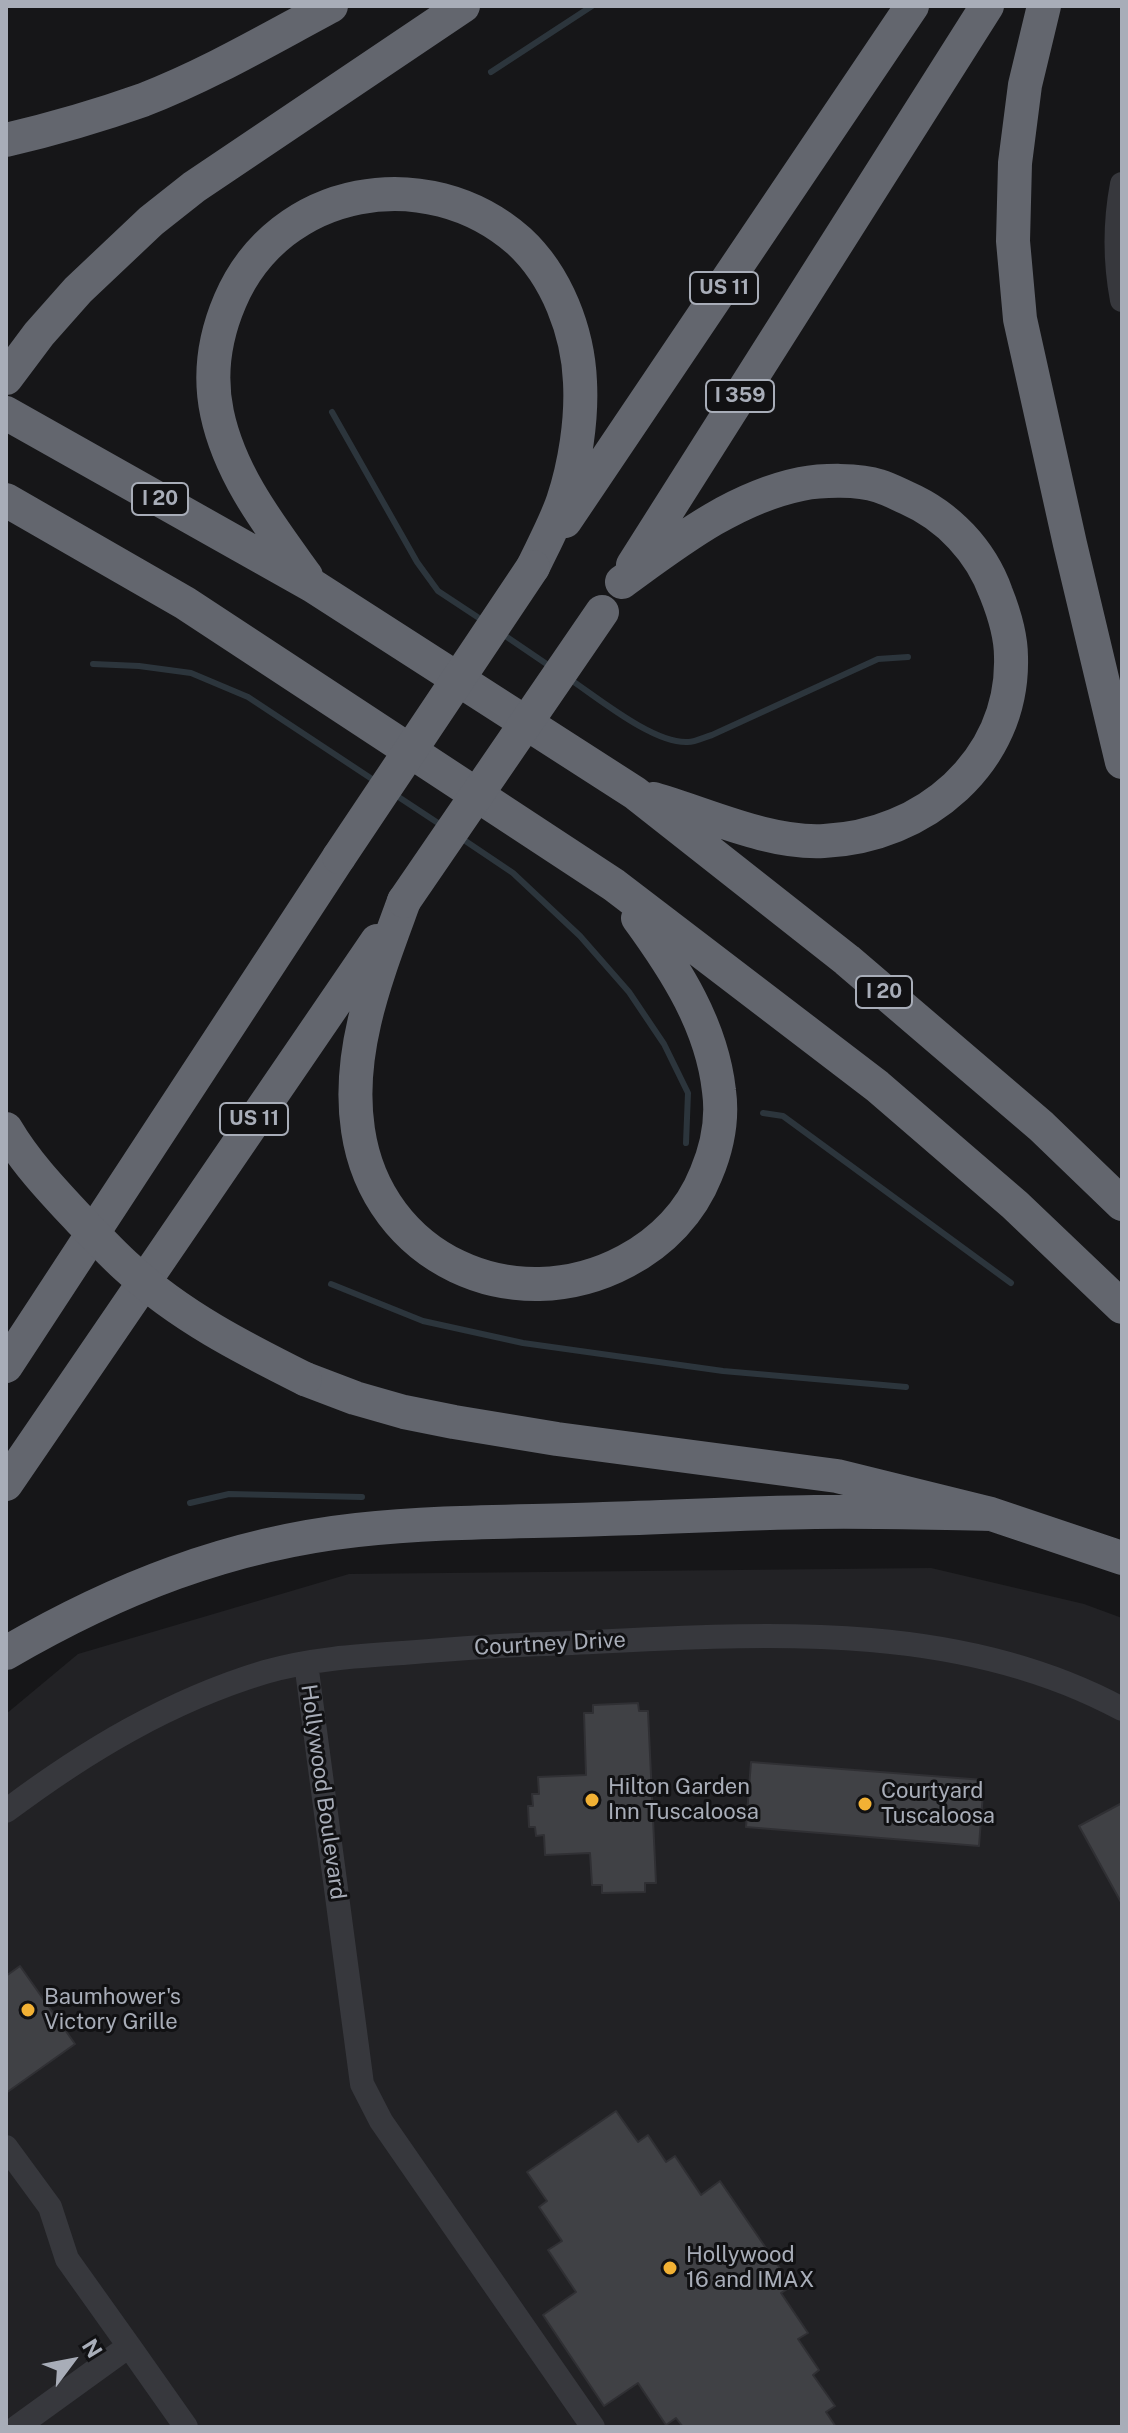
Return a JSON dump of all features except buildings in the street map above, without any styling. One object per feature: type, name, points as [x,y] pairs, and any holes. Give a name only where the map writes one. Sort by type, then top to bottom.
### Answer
[{"type":"highway","points":[[6,140],[71,124],[145,99],[213,69],[331,6]]},
{"type":"highway","points":[[6,378],[78,290],[139,231],[194,187],[463,6]]},
{"type":"highway","name":"US 11","points":[[6,1366],[339,857],[912,6]]},
{"type":"highway","name":"I 359","points":[[404,901],[622,582],[987,6]]},
{"type":"highway","points":[[1044,6],[1025,85],[1015,163],[1013,241],[1020,319],[1122,762]]},
{"type":"highway","points":[[313,586],[260,511],[233,463],[217,413],[213,361],[218,336],[236,288],[250,266],[284,230],[331,204],[380,194],[406,193],[433,197],[478,214],[500,227],[521,243],[537,262],[563,305],[578,357],[581,384],[577,431],[563,500],[533,567]]},
{"type":"highway","name":"I 20","points":[[6,413],[313,586],[635,793],[847,960],[1041,1126],[1122,1204]]},
{"type":"highway","points":[[622,582],[696,528],[775,491],[826,481],[876,485],[924,505],[964,539],[992,582],[1008,632],[1011,657],[1010,684],[1004,709],[996,732],[982,756],[941,801],[912,819],[882,832],[821,841],[787,838],[751,831],[635,793]]},
{"type":"highway","points":[[6,500],[185,603],[614,885],[877,1086],[1015,1205],[1122,1307]]},
{"type":"highway","points":[[404,901],[362,1027],[356,1104],[363,1155],[384,1203],[410,1233],[440,1257],[488,1279],[544,1285],[579,1281],[612,1269],[643,1253],[669,1231],[702,1185],[713,1158],[719,1129],[720,1093],[703,1028],[687,991],[663,952],[614,885]]},
{"type":"highway","name":"US 11","points":[[6,1484],[404,901]]},
{"type":"highway","points":[[6,1129],[20,1153],[55,1194],[129,1269],[213,1332],[305,1379],[404,1412],[557,1439],[837,1476],[991,1514],[1122,1558]]},
{"type":"highway","points":[[6,1653],[62,1620],[132,1587],[204,1562],[279,1543],[356,1530],[817,1512],[991,1514]]},
{"type":"street","points":[[1122,184],[1117,208],[1122,300]]},
{"type":"street","name":"Courtney Drive","points":[[6,1811],[60,1771],[125,1731],[195,1697],[267,1672],[342,1657],[495,1646],[726,1637],[881,1640],[958,1651],[1032,1670],[1122,1709]]},
{"type":"street","name":"Hollywood Boulevard","points":[[306,1663],[362,2084],[381,2121],[593,2427]]},
{"type":"street","points":[[6,2147],[50,2207],[67,2259],[186,2427]]},
{"type":"street","points":[[17,2427],[129,2346]]},
{"type":"shaded area","points":[[931,1568],[1084,1604],[1122,1618],[1122,2427],[6,2427],[6,1714],[78,1654],[349,1574]]},
{"type":"waterway","points":[[491,72],[592,6]]},
{"type":"waterway","points":[[332,412],[417,562],[438,591],[485,622]]},
{"type":"waterway","points":[[501,633],[551,667]]},
{"type":"waterway","points":[[571,680],[643,728],[674,741],[688,742],[712,735],[878,659],[908,657]]},
{"type":"waterway","points":[[93,664],[191,673],[248,697],[375,781]]},
{"type":"waterway","points":[[394,794],[441,825]]},
{"type":"waterway","points":[[461,838],[513,873],[580,936],[629,992],[664,1044],[688,1093],[686,1143]]},
{"type":"waterway","points":[[763,1113],[783,1116],[1011,1283]]},
{"type":"waterway","points":[[331,1284],[423,1321],[523,1343],[723,1371],[906,1387]]},
{"type":"waterway","points":[[190,1503],[229,1494],[362,1497]]},
{"type":"place","name":"Hilton Garden Inn Tuscaloosa","points":[[592,1800]]},
{"type":"place","name":"Courtyard Tuscaloosa","points":[[865,1804]]},
{"type":"place","name":"Baumhower's Victory Grille","points":[[28,2010]]},
{"type":"place","name":"Hollywood 16 and IMAX","points":[[670,2268]]}]
